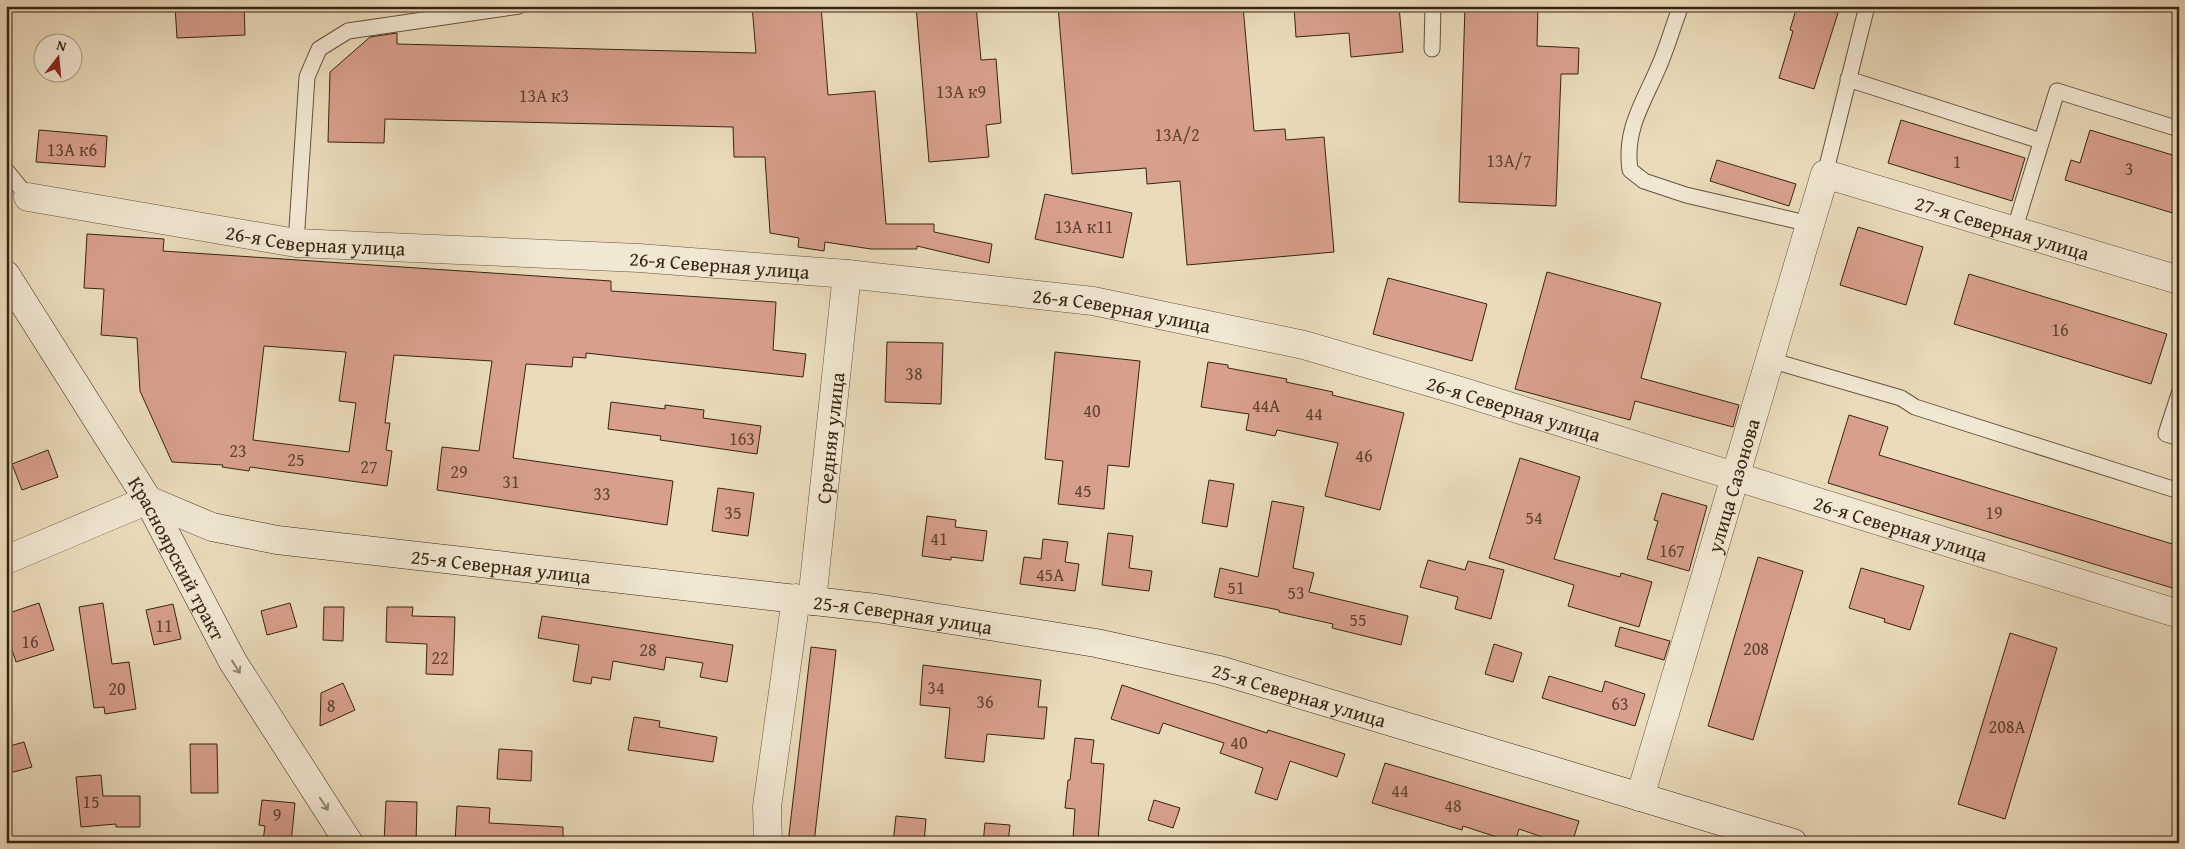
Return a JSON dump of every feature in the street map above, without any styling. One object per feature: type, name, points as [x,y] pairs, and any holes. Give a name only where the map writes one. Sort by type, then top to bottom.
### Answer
[{"type":"street","name":"улица Сазонова","points":[[1640,797],[1825,174]]},
{"type":"street","name":"27-я Северная улица","points":[[1825,174],[2179,280]]},
{"type":"street","name":"26-я Северная улица","points":[[28,198],[296,243],[639,258],[847,274],[1093,301],[1304,344],[2179,614]]},
{"type":"street","name":"Средняя улица","points":[[768,843],[767,807],[804,600],[847,274]]},
{"type":"street","name":"Красноярский тракт","points":[[6,275],[148,500],[233,662],[349,843]]},
{"type":"street","name":"25-я Северная улица","points":[[148,500],[212,526],[277,540],[876,608],[1096,643],[1219,670],[1793,843]]},
{"type":"street","points":[[6,560],[148,500]]},
{"type":"lane","points":[[296,243],[307,77],[319,49],[348,31],[519,6]]},
{"type":"lane","points":[[1432,49],[1433,6]]},
{"type":"lane","points":[[1679,6],[1679,11],[1660,66],[1634,120],[1628,152],[1630,170],[1644,181],[1686,195],[1810,224]]},
{"type":"lane","points":[[1825,174],[1867,6]]},
{"type":"lane","points":[[1848,79],[2042,141]]},
{"type":"lane","points":[[2014,231],[2057,92],[2179,129]]},
{"type":"lane","points":[[6,170],[28,198]]},
{"type":"lane","points":[[1770,360],[1901,398],[1915,407],[2179,491]]},
{"type":"lane","points":[[2179,394],[2166,434],[2179,438]]},
{"type":"building","points":[[175,6],[244,6],[245,35],[177,38]]},
{"type":"building","points":[[752,6],[821,6],[828,95],[875,91],[886,224],[934,224],[934,232],[992,244],[989,263],[917,246],[917,249],[871,249],[825,242],[824,251],[798,247],[799,238],[770,233],[765,157],[734,157],[733,127],[385,119],[384,143],[328,142],[330,72],[370,37],[397,33],[397,44],[756,53]]},
{"type":"building","points":[[916,6],[976,6],[981,60],[996,59],[1001,123],[986,125],[989,157],[929,162]]},
{"type":"building","points":[[1058,6],[1243,6],[1254,131],[1285,129],[1286,140],[1324,137],[1334,252],[1187,265],[1180,181],[1147,184],[1146,168],[1072,174]]},
{"type":"building","points":[[1294,6],[1399,6],[1403,52],[1351,57],[1349,33],[1296,37]]},
{"type":"building","points":[[1465,6],[1538,6],[1537,46],[1579,48],[1578,74],[1561,74],[1556,206],[1459,202]]},
{"type":"building","points":[[1797,6],[1815,6],[1838,13],[1814,89],[1779,78],[1793,31],[1790,30]]},
{"type":"building","points":[[1901,120],[2025,158],[2012,201],[1888,163]]},
{"type":"building","points":[[39,130],[107,136],[105,167],[36,162]]},
{"type":"building","points":[[2090,130],[2179,157],[2179,215],[2065,180],[2071,160],[2080,163]]},
{"type":"building","points":[[1717,160],[1796,184],[1789,206],[1710,181]]},
{"type":"building","points":[[1045,194],[1132,213],[1123,258],[1035,239]]},
{"type":"building","points":[[1858,227],[1923,247],[1906,305],[1840,285]]},
{"type":"building","points":[[87,234],[164,239],[163,251],[611,281],[611,291],[776,302],[773,350],[806,354],[803,377],[586,353],[586,358],[573,357],[572,367],[526,364],[513,458],[673,481],[667,525],[437,490],[442,447],[479,451],[492,361],[394,355],[385,423],[390,423],[386,450],[392,451],[387,486],[250,467],[249,471],[222,467],[223,465],[172,462],[140,391],[137,338],[101,335],[104,289],[84,288]],"holes":[[[264,346],[346,352],[339,401],[356,403],[349,452],[253,440]]]},
{"type":"building","points":[[1547,272],[1661,303],[1641,378],[1739,405],[1733,427],[1635,401],[1630,420],[1515,389]]},
{"type":"building","points":[[1969,274],[2167,334],[2151,384],[1954,324]]},
{"type":"building","points":[[1388,278],[1487,304],[1472,361],[1373,334]]},
{"type":"building","points":[[887,342],[943,343],[941,404],[885,402]]},
{"type":"building","points":[[1055,352],[1140,361],[1129,467],[1108,465],[1104,509],[1058,504],[1063,461],[1045,459]]},
{"type":"building","points":[[1208,362],[1228,365],[1228,368],[1287,379],[1286,382],[1333,392],[1332,395],[1404,413],[1380,510],[1325,496],[1338,443],[1277,430],[1275,436],[1246,430],[1249,414],[1201,407]]},
{"type":"building","points":[[611,402],[665,409],[665,405],[704,410],[703,418],[761,426],[757,454],[660,440],[661,436],[608,429]]},
{"type":"building","points":[[1849,415],[1888,427],[1879,455],[2179,546],[2179,590],[1828,483]]},
{"type":"building","points":[[48,450],[58,477],[22,490],[12,464]]},
{"type":"building","points":[[1520,458],[1580,477],[1554,559],[1620,577],[1621,573],[1652,582],[1639,627],[1568,606],[1574,585],[1489,558]]},
{"type":"building","points":[[1209,480],[1234,484],[1227,527],[1202,523]]},
{"type":"building","points":[[718,488],[754,493],[748,536],[712,531]]},
{"type":"building","points":[[1662,493],[1707,506],[1689,571],[1647,559],[1658,521],[1654,520]]},
{"type":"building","points":[[1272,501],[1304,507],[1293,568],[1314,573],[1309,592],[1408,616],[1401,645],[1332,628],[1333,624],[1279,612],[1279,610],[1214,597],[1220,568],[1258,577]]},
{"type":"building","points":[[927,516],[956,520],[955,527],[987,531],[983,561],[951,557],[951,560],[922,556]]},
{"type":"building","points":[[1108,533],[1133,536],[1129,568],[1152,571],[1149,591],[1102,585]]},
{"type":"building","points":[[1043,539],[1068,542],[1065,562],[1079,564],[1075,591],[1020,584],[1024,557],[1041,559]]},
{"type":"building","points":[[1758,557],[1803,571],[1753,740],[1708,726]]},
{"type":"building","points":[[1428,560],[1465,570],[1468,561],[1504,570],[1491,619],[1455,609],[1458,597],[1420,587]]},
{"type":"building","points":[[1861,568],[1924,586],[1910,630],[1884,622],[1885,619],[1849,608]]},
{"type":"building","points":[[39,603],[54,650],[16,662],[6,631],[6,614]]},
{"type":"building","points":[[103,603],[112,664],[129,662],[136,709],[105,714],[104,707],[94,708],[79,607]]},
{"type":"building","points":[[290,603],[297,627],[267,635],[261,611]]},
{"type":"building","points":[[173,604],[181,639],[154,645],[146,610]]},
{"type":"building","points":[[324,607],[344,607],[343,641],[323,640]]},
{"type":"building","points":[[387,607],[413,607],[412,616],[455,617],[453,675],[426,674],[427,644],[386,642]]},
{"type":"building","points":[[542,616],[733,645],[727,682],[700,677],[703,663],[666,657],[664,670],[613,661],[610,680],[592,677],[591,684],[573,681],[579,645],[538,638]]},
{"type":"building","points":[[1620,627],[1670,641],[1664,660],[1615,646]]},
{"type":"building","points":[[2010,633],[2057,648],[2005,819],[1958,804]]},
{"type":"building","points":[[1494,644],[1522,653],[1513,682],[1485,674]]},
{"type":"building","points":[[811,647],[836,650],[814,843],[788,843]]},
{"type":"building","points":[[923,665],[1041,680],[1038,707],[1047,707],[1044,739],[987,734],[984,762],[945,758],[950,708],[920,705]]},
{"type":"building","points":[[1549,676],[1602,692],[1605,681],[1645,694],[1635,726],[1542,698]]},
{"type":"building","points":[[343,683],[355,710],[320,726],[321,693]]},
{"type":"building","points":[[1122,685],[1267,733],[1268,730],[1345,754],[1337,777],[1290,761],[1277,800],[1255,793],[1263,768],[1220,753],[1224,743],[1163,723],[1159,734],[1111,719]]},
{"type":"building","points":[[634,717],[660,721],[659,727],[717,737],[713,762],[628,750]]},
{"type":"building","points":[[1075,738],[1094,740],[1091,763],[1104,764],[1098,841],[1073,838],[1075,809],[1065,808]]},
{"type":"building","points":[[24,742],[32,767],[6,774],[6,747]]},
{"type":"building","points":[[190,744],[217,744],[218,793],[191,793]]},
{"type":"building","points":[[499,749],[532,751],[531,781],[497,779]]},
{"type":"building","points":[[1385,763],[1579,821],[1572,843],[1560,843],[1519,829],[1515,843],[1463,826],[1462,830],[1372,803]]},
{"type":"building","points":[[101,775],[103,796],[140,796],[140,827],[116,827],[116,824],[81,827],[76,777]]},
{"type":"building","points":[[262,800],[295,803],[291,843],[263,841],[265,826],[259,825]]},
{"type":"building","points":[[1154,800],[1180,808],[1173,828],[1148,820]]},
{"type":"building","points":[[386,801],[417,802],[416,843],[384,843]]},
{"type":"building","points":[[457,806],[490,808],[489,823],[563,827],[563,843],[455,843]]},
{"type":"building","points":[[896,816],[926,819],[924,843],[893,843]]},
{"type":"building","points":[[985,823],[1010,825],[1008,843],[983,843]]}]
